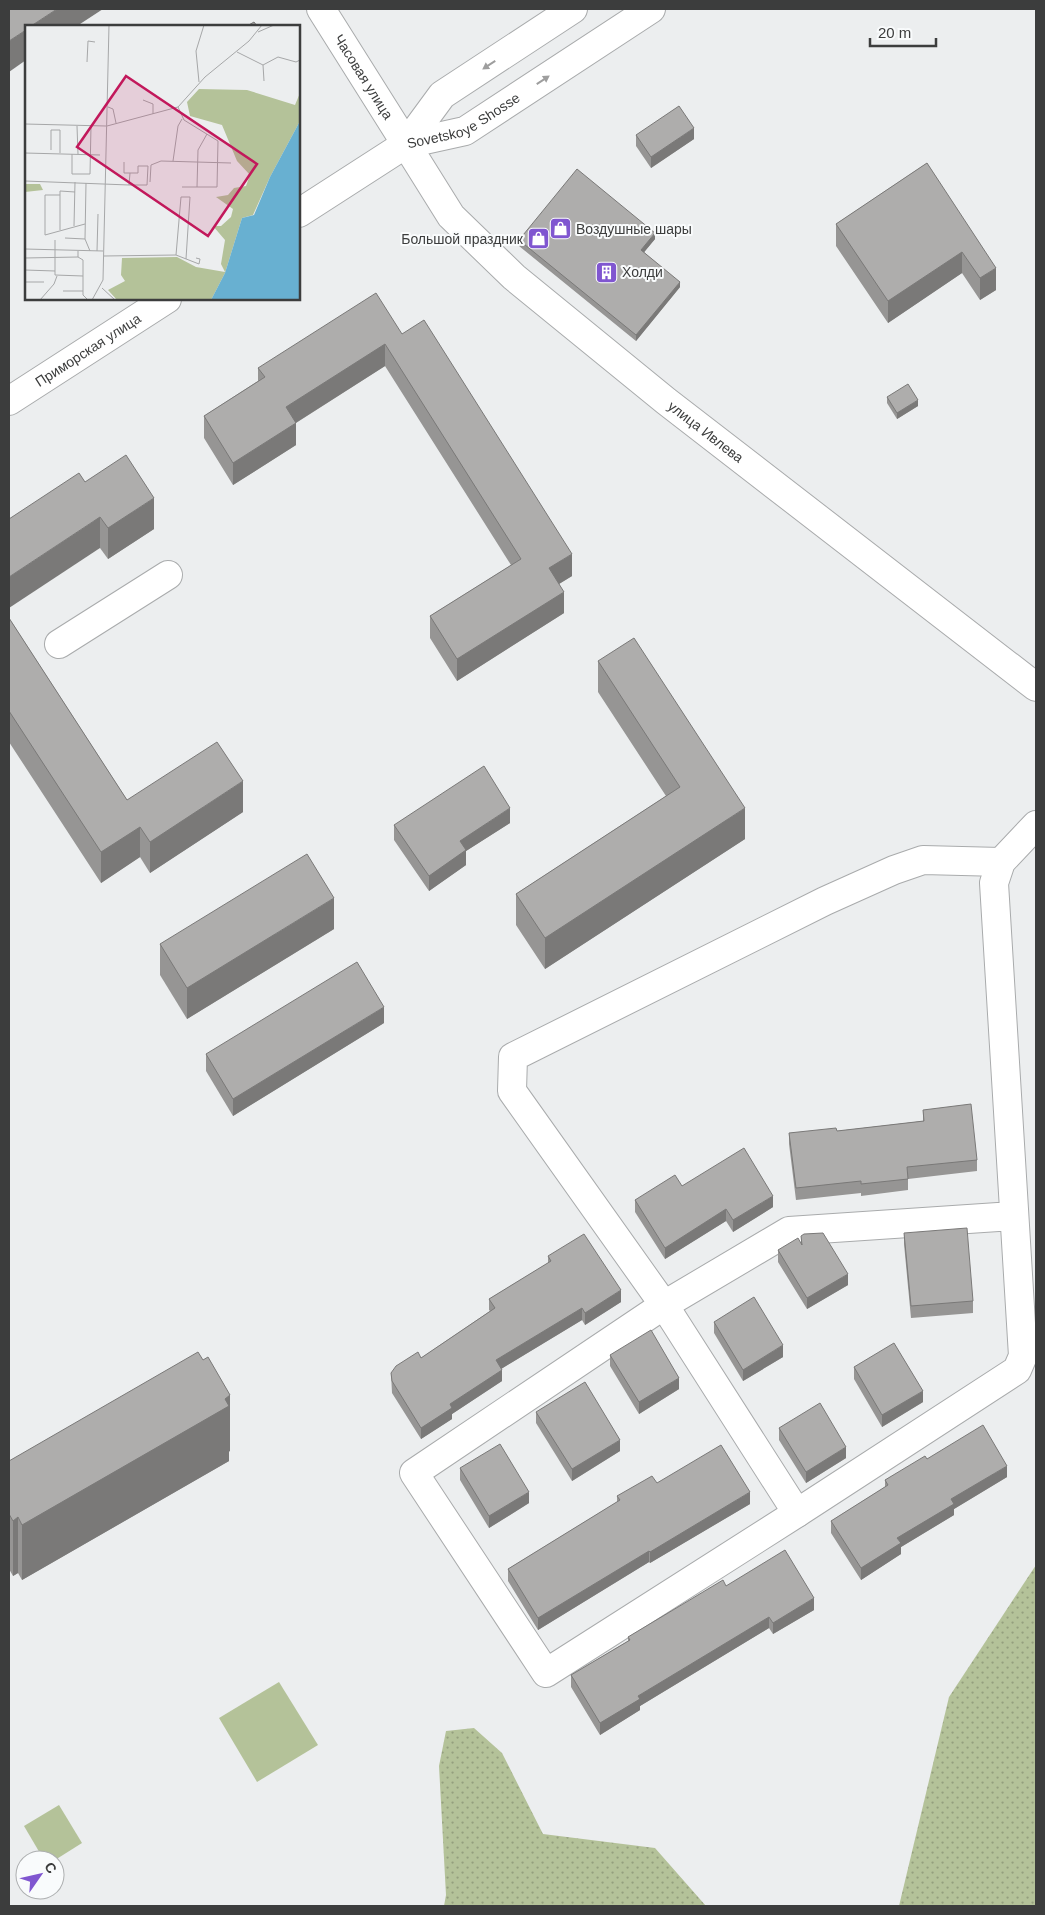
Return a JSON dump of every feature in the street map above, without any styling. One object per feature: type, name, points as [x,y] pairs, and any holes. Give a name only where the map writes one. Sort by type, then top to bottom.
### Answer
[{"type":"main road","name":"Часовая улица","points":[[321,9],[406,144]]},
{"type":"main road","name":"Sovetskoye Shosse","points":[[406,144],[442,95],[573,9]]},
{"type":"main road","name":"Sovetskoye Shosse","points":[[406,144],[464,131],[651,9]]},
{"type":"main road","points":[[300,212],[406,144]]},
{"type":"main road","name":"улица Ивлева","points":[[406,144],[451,216],[514,277],[666,401],[1036,687]]},
{"type":"main road","name":"Приморская улица","points":[[9,401],[165,300]]},
{"type":"main road","points":[[59,644],[168,575]]},
{"type":"main road","points":[[1013,1216],[789,1230],[664,1304],[414,1473],[546,1673],[1017,1370],[1023,1356],[994,883],[1001,862],[1036,825]]},
{"type":"main road","points":[[797,1513],[664,1304],[512,1091],[513,1057],[816,905],[894,870],[923,860],[1001,862]]},
{"type":"green space","points":[[1036,1565],[1036,1906],[899,1906],[949,1697]]},
{"type":"green space","points":[[279,1682],[318,1745],[257,1782],[219,1718]]},
{"type":"green space","points":[[474,1728],[502,1753],[543,1834],[655,1848],[706,1906],[444,1906],[446,1895],[439,1766],[446,1731]]},
{"type":"green space","points":[[59,1805],[82,1843],[65,1854],[65,1850],[38,1850],[24,1826]]},
{"type":"building","points":[[9,9],[57,9],[33,25],[25,25],[25,31],[9,41]]},
{"type":"building","points":[[679,106],[694,128],[651,157],[636,135]]},
{"type":"building","points":[[927,163],[996,268],[980,278],[962,252],[888,301],[836,224]]},
{"type":"building","name":"Холди","points":[[577,169],[655,233],[641,250],[680,282],[636,335],[519,240]]},
{"type":"building","points":[[376,293],[402,334],[424,320],[572,554],[549,568],[564,592],[457,659],[430,616],[521,559],[385,344],[286,407],[296,423],[233,463],[204,416],[265,377],[258,368]]},
{"type":"building","points":[[908,384],[918,400],[897,413],[887,397]]},
{"type":"building","points":[[126,455],[154,498],[108,528],[100,517],[9,577],[9,519],[79,473],[85,482]]},
{"type":"building","points":[[9,618],[127,800],[217,742],[243,781],[150,842],[140,827],[101,852],[9,711]]},
{"type":"building","points":[[634,638],[745,808],[545,938],[516,894],[680,787],[598,661]]},
{"type":"building","points":[[484,766],[510,808],[460,841],[466,850],[429,876],[394,825]]},
{"type":"building","points":[[307,854],[334,898],[187,988],[160,944]]},
{"type":"building","points":[[357,962],[384,1007],[233,1099],[206,1054]]},
{"type":"building","points":[[971,1104],[977,1160],[907,1167],[908,1179],[861,1184],[861,1181],[796,1188],[789,1133],[836,1128],[837,1131],[924,1121],[923,1110]]},
{"type":"building","points":[[744,1148],[773,1196],[733,1220],[726,1209],[665,1248],[635,1200],[675,1175],[682,1186]]},
{"type":"building","points":[[967,1228],[973,1301],[911,1306],[904,1233]]},
{"type":"building","points":[[823,1233],[848,1274],[807,1298],[778,1250],[798,1238],[802,1245],[801,1236],[804,1234]]},
{"type":"building","points":[[584,1234],[621,1290],[585,1313],[582,1308],[496,1360],[502,1370],[450,1404],[452,1408],[421,1428],[392,1381],[391,1373],[396,1366],[418,1352],[421,1358],[495,1308],[489,1299],[551,1261],[548,1256]]},
{"type":"building","points":[[754,1297],[783,1345],[743,1370],[714,1322]]},
{"type":"building","points":[[651,1330],[679,1378],[639,1402],[610,1355]]},
{"type":"building","points":[[894,1343],[923,1391],[882,1415],[854,1367]]},
{"type":"building","points":[[198,1352],[203,1360],[208,1357],[230,1395],[225,1399],[229,1406],[22,1525],[18,1517],[13,1521],[9,1514],[9,1461]]},
{"type":"building","points":[[585,1382],[620,1440],[572,1469],[536,1412]]},
{"type":"building","points":[[820,1403],[846,1447],[806,1472],[779,1428]]},
{"type":"building","points":[[983,1425],[1007,1466],[951,1499],[954,1504],[897,1538],[901,1543],[861,1568],[831,1521],[888,1485],[885,1480],[925,1456],[927,1459]]},
{"type":"building","points":[[500,1444],[529,1492],[489,1516],[460,1468]]},
{"type":"building","points":[[721,1445],[750,1492],[538,1618],[508,1569],[620,1500],[617,1496],[652,1476],[657,1483]]},
{"type":"building","points":[[785,1550],[814,1598],[773,1623],[769,1617],[638,1696],[640,1699],[600,1723],[571,1675],[630,1640],[628,1637],[723,1580],[726,1586]]},
{"type":"place","name":"Воздушные шары","points":[[560,229]]},
{"type":"place","name":"Большой праздник","points":[[539,239]]},
{"type":"place","name":"Холди","points":[[606,272]]}]
